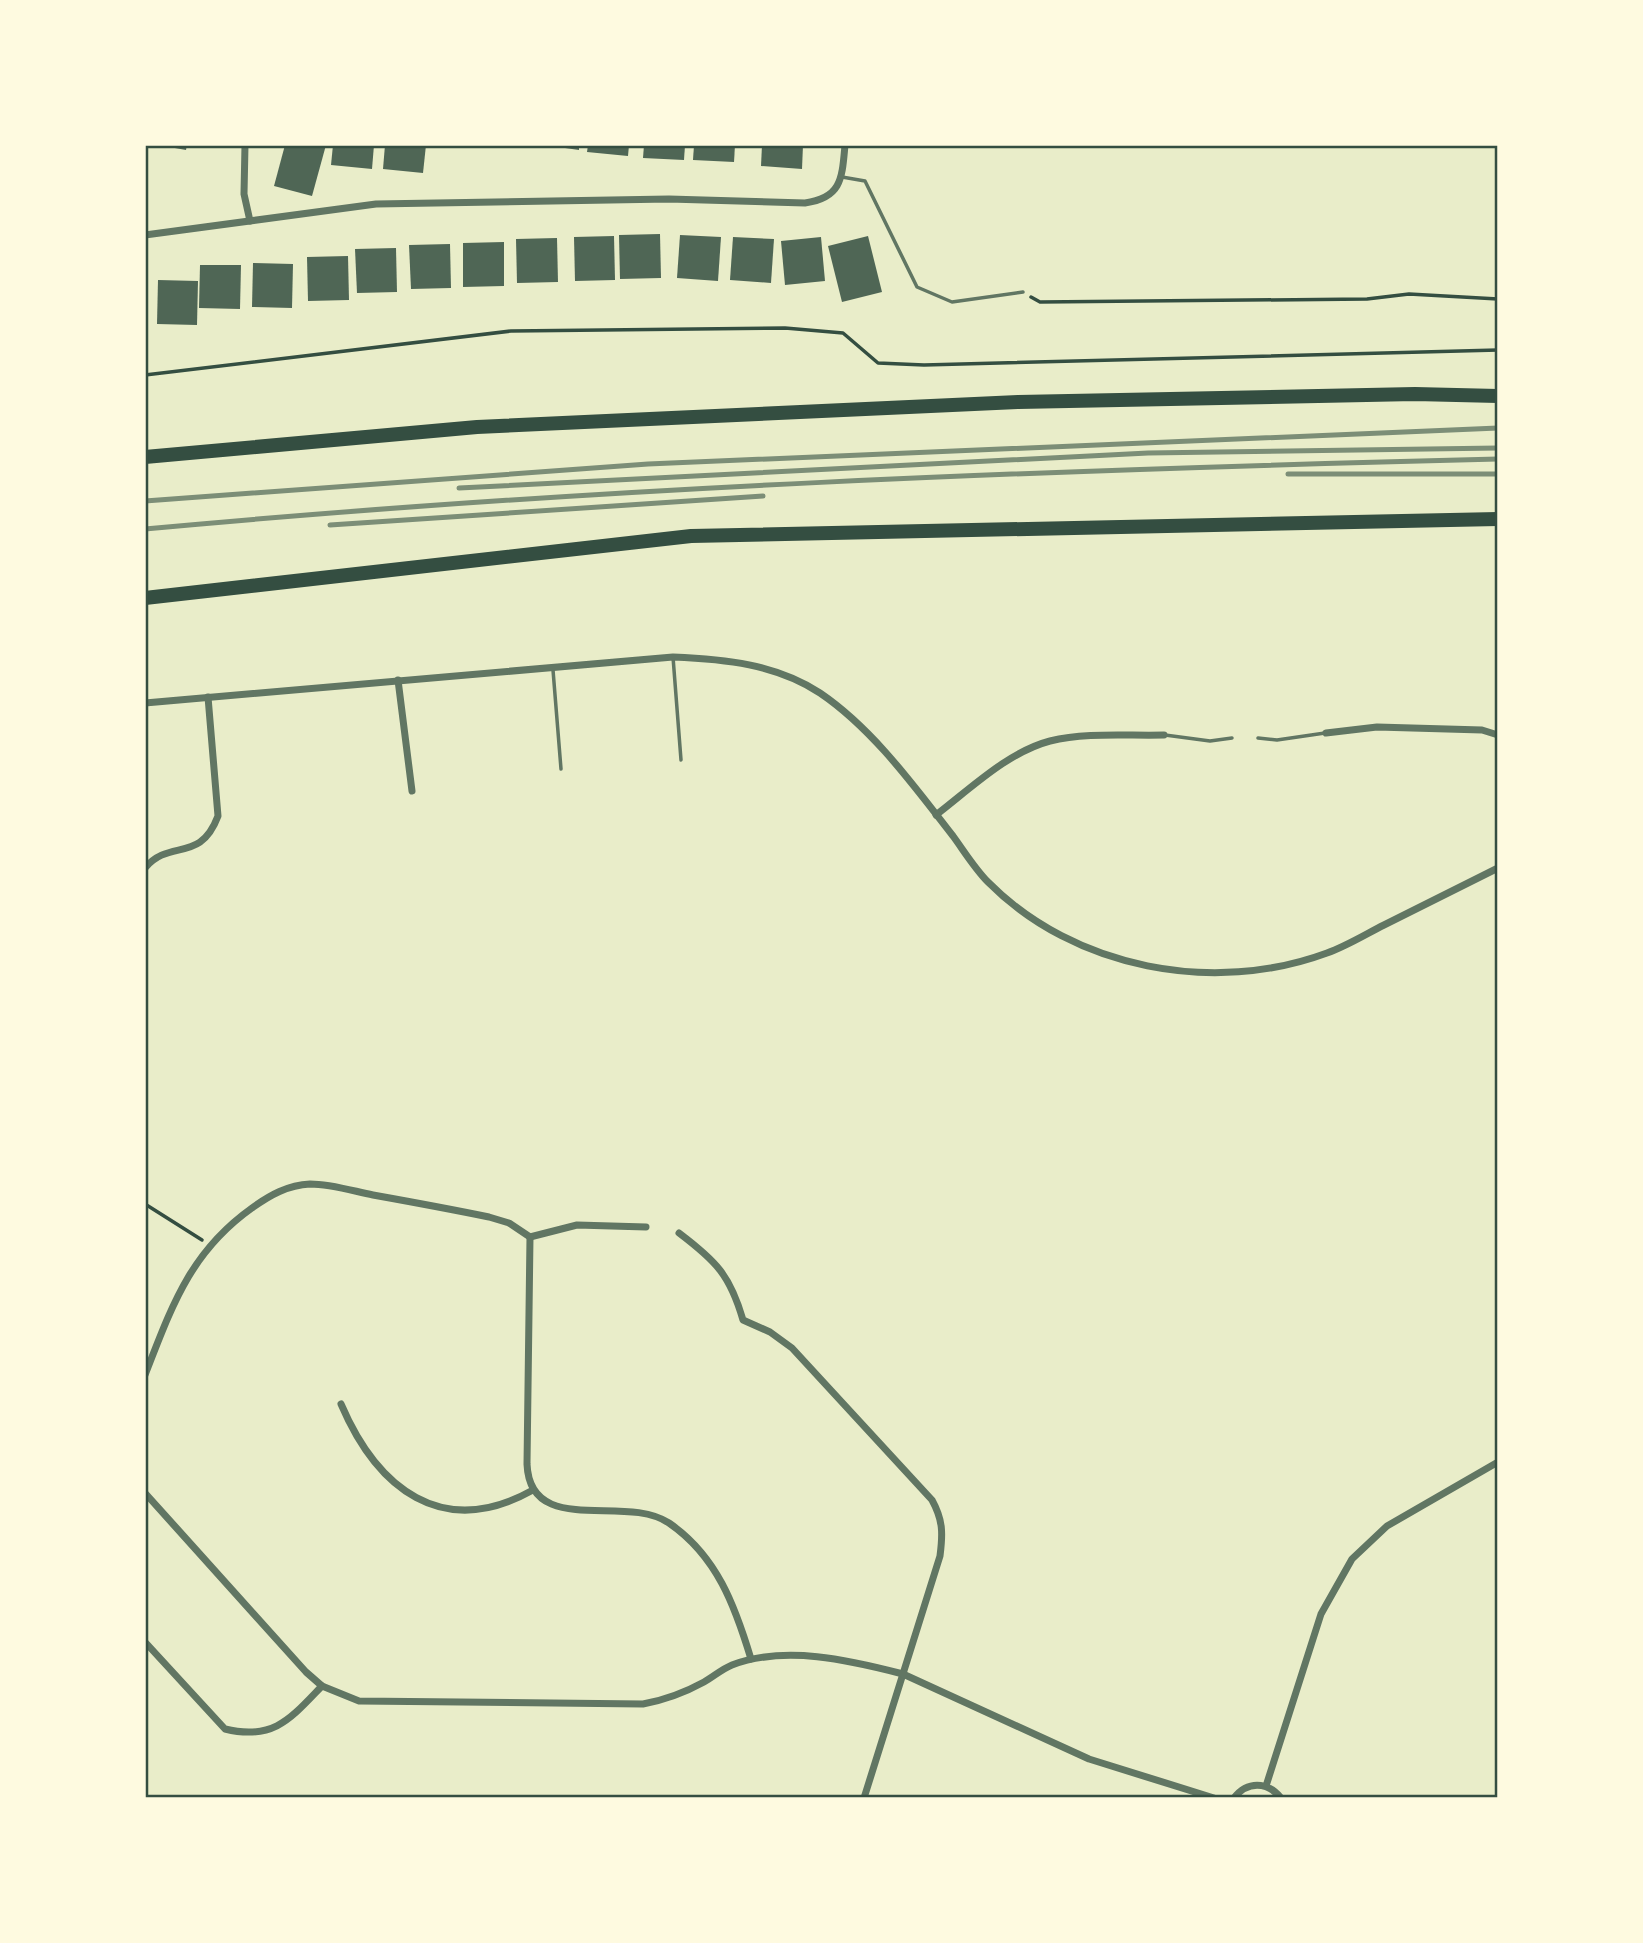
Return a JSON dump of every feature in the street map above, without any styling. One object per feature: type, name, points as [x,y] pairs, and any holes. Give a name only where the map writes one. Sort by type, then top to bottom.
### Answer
[{"type":"highway","points":[[145,457],[477,427],[1004,403],[1401,395],[1498,396]]},
{"type":"highway","points":[[145,598],[691,536],[1498,519]]},
{"type":"street","points":[[245,145],[244,194],[250,221]]},
{"type":"street","points":[[145,235],[376,204],[823,201],[833,192],[842,177],[845,145]]},
{"type":"street","points":[[145,703],[673,657],[730,659],[789,677],[820,693],[867,732],[988,882],[1045,927],[1109,955],[1156,969],[1202,974],[1246,972],[1328,953],[1498,868]]},
{"type":"street","points":[[398,680],[412,791]]},
{"type":"street","points":[[145,868],[160,855],[195,847],[213,830],[218,816],[208,697]]},
{"type":"street","points":[[1326,733],[1377,727],[1482,730],[1498,735]]},
{"type":"street","points":[[936,815],[1017,755],[1048,741],[1164,734]]},
{"type":"street","points":[[145,1375],[172,1305],[188,1274],[209,1244],[226,1226],[270,1195],[292,1186],[312,1184],[489,1217],[509,1223],[530,1237],[577,1224],[646,1227]]},
{"type":"street","points":[[679,1233],[724,1274],[734,1287],[743,1320],[770,1332],[792,1348],[932,1500],[941,1516],[944,1532],[940,1556],[864,1798]]},
{"type":"street","points":[[530,1237],[527,1464],[533,1490],[541,1500],[555,1508],[634,1511],[654,1515],[670,1524],[716,1569],[736,1611],[751,1659]]},
{"type":"street","points":[[341,1404],[356,1440],[412,1498],[430,1506],[490,1509],[533,1490]]},
{"type":"street","points":[[1266,1786],[1321,1614],[1352,1559],[1387,1525],[1498,1462]]},
{"type":"street","points":[[145,1493],[321,1686],[359,1701],[643,1704],[686,1691],[729,1666],[751,1659],[796,1655],[872,1666],[903,1674],[1069,1750],[1116,1768],[1214,1798]]},
{"type":"street","points":[[145,1642],[225,1729],[277,1728],[288,1723],[321,1686]]},
{"type":"street","points":[[1234,1798],[1244,1788],[1266,1786],[1281,1798]]},
{"type":"lane","points":[[842,177],[865,181],[917,287],[952,302],[1023,292]]},
{"type":"lane","points":[[673,657],[681,760]]},
{"type":"lane","points":[[552,667],[561,769]]},
{"type":"lane","points":[[1258,738],[1277,740],[1326,733]]},
{"type":"lane","points":[[1164,734],[1210,741],[1232,738]]},
{"type":"path","points":[[1023,292],[1040,302],[1367,299],[1409,294],[1498,299]]},
{"type":"path","points":[[145,375],[511,331],[785,328],[843,333],[878,363],[924,365],[1498,350]]},
{"type":"path","points":[[145,1204],[209,1244]]},
{"type":"building","points":[[158,145],[187,145],[186,150]]},
{"type":"building","points":[[285,145],[326,145],[312,196],[274,186]]},
{"type":"building","points":[[333,145],[374,145],[372,169],[331,165]]},
{"type":"building","points":[[385,145],[426,145],[423,173],[383,169]]},
{"type":"building","points":[[544,145],[579,145],[579,150]]},
{"type":"building","points":[[588,145],[629,145],[628,156],[587,152]]},
{"type":"building","points":[[644,145],[685,145],[684,160],[643,158]]},
{"type":"building","points":[[694,145],[735,145],[734,162],[693,160]]},
{"type":"building","points":[[762,145],[803,145],[802,169],[761,166]]},
{"type":"building","points":[[660,234],[661,278],[620,279],[619,235]]},
{"type":"building","points":[[680,235],[721,237],[718,281],[677,278]]},
{"type":"building","points":[[614,236],[615,280],[575,281],[574,237]]},
{"type":"building","points":[[868,236],[882,292],[842,302],[828,246]]},
{"type":"building","points":[[733,237],[774,239],[771,283],[730,280]]},
{"type":"building","points":[[821,237],[825,281],[785,285],[781,241]]},
{"type":"building","points":[[557,238],[558,282],[517,283],[516,239]]},
{"type":"building","points":[[504,242],[504,286],[463,287],[463,243]]},
{"type":"building","points":[[450,244],[451,288],[411,289],[409,245]]},
{"type":"building","points":[[396,248],[397,292],[357,293],[355,249]]},
{"type":"building","points":[[348,256],[349,300],[308,301],[307,257]]},
{"type":"building","points":[[253,263],[293,264],[292,308],[252,307]]},
{"type":"building","points":[[200,265],[241,265],[240,309],[199,308]]},
{"type":"building","points":[[158,280],[198,281],[197,325],[157,324]]},
{"type":"railway","points":[[145,501],[648,464],[1498,428]]},
{"type":"railway","points":[[459,488],[1148,453],[1498,448]]},
{"type":"railway","points":[[145,529],[483,502],[821,482],[1498,459]]},
{"type":"railway","points":[[1288,474],[1498,474]]},
{"type":"railway","points":[[330,525],[763,496]]}]
